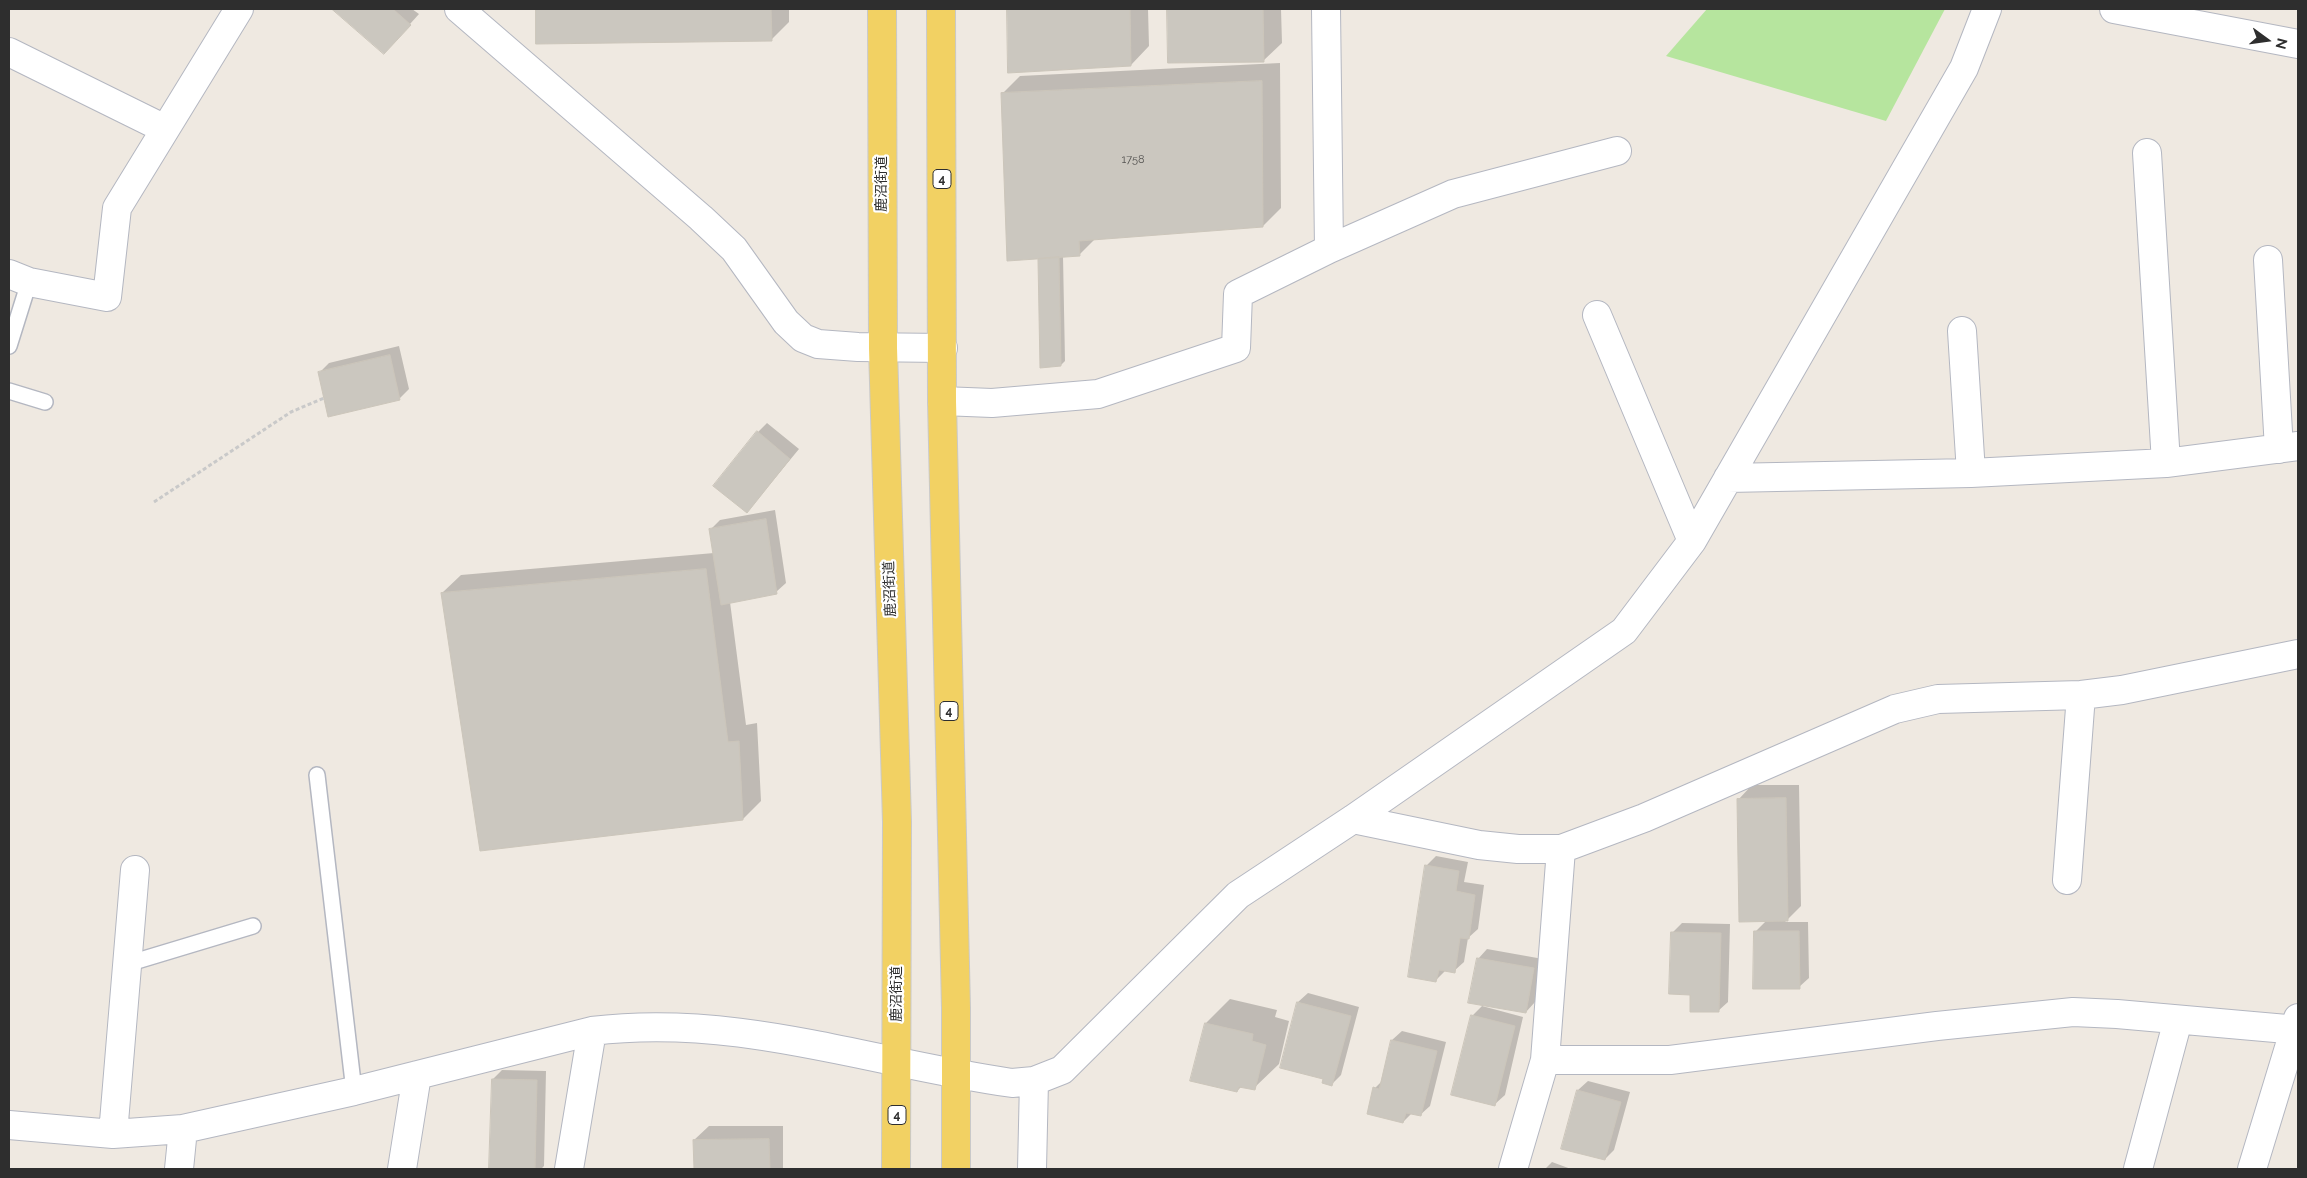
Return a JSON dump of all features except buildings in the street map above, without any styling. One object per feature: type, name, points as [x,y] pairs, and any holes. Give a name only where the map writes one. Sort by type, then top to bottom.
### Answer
[{"type":"main road","name":"鹿沼街道","points":[[882,9],[883,348],[897,822],[898,1061],[896,1169]]},
{"type":"main road","name":"4","points":[[942,9],[942,401],[956,1073],[956,1169]]},
{"type":"street","points":[[19,278],[106,296],[117,208],[239,9]]},
{"type":"street","points":[[459,9],[727,242],[786,322],[804,338],[818,344],[883,348],[942,348]]},
{"type":"street","points":[[1326,9],[1329,250]]},
{"type":"street","points":[[9,1126],[113,1134],[183,1129],[354,1092],[592,1031],[627,1027],[713,1028],[786,1038],[1012,1083],[1034,1081],[1062,1070],[1238,895],[1353,819],[1624,631],[1692,541],[1964,68],[1987,9]]},
{"type":"street","points":[[2114,9],[2298,44]]},
{"type":"street","points":[[9,52],[165,129]]},
{"type":"street","points":[[942,401],[992,403],[1098,394],[1236,348],[1238,294],[1329,250],[1453,194],[1617,151]]},
{"type":"street","points":[[2147,153],[2166,463]]},
{"type":"street","points":[[1728,478],[1971,473],[2166,463],[2289,448],[2268,260]]},
{"type":"street","points":[[1597,315],[1692,541]]},
{"type":"street","points":[[1962,332],[1971,473]]},
{"type":"street","points":[[1353,819],[1479,845],[1518,849],[1562,849],[1644,818],[1894,709],[1938,699],[2082,695],[2122,690],[2298,654]]},
{"type":"street","points":[[2067,880],[2082,695]]},
{"type":"street","points":[[1513,1169],[1545,1060],[1562,849]]},
{"type":"street","points":[[113,1134],[135,870]]},
{"type":"street","points":[[1545,1060],[1670,1060],[1937,1026],[2073,1012],[2297,1026],[2252,1169]]},
{"type":"street","points":[[2138,1169],[2178,1020]]},
{"type":"street","points":[[569,1169],[592,1031]]},
{"type":"street","points":[[402,1169],[417,1076]]},
{"type":"street","points":[[1032,1169],[1034,1081]]},
{"type":"street","points":[[180,1169],[183,1129]]},
{"type":"lane","points":[[9,346],[19,278]]},
{"type":"lane","points":[[9,390],[45,402]]},
{"type":"lane","points":[[317,774],[354,1092]]},
{"type":"lane","points":[[127,964],[253,926]]},
{"type":"path","points":[[154,502],[291,412],[324,398]]},
{"type":"green space","points":[[1707,9],[1945,9],[1886,121],[1666,56]]}]
